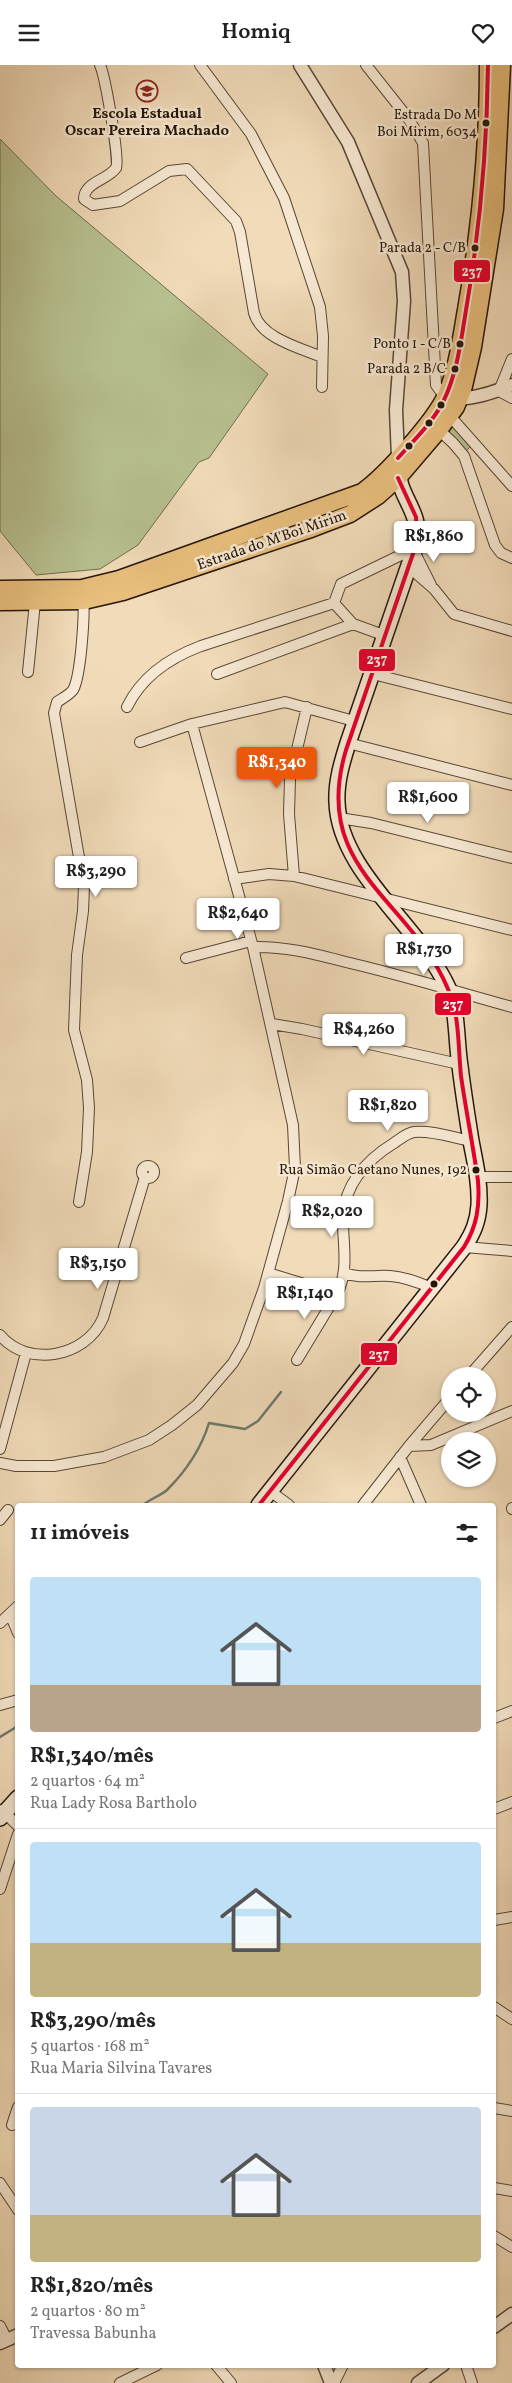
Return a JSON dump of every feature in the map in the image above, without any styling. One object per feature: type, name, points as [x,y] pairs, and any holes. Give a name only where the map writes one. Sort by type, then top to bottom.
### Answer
[{"type":"main road","name":"Estrada do M'Boi Mirim","points":[[0,589],[83,594],[123,592],[350,514],[366,505],[398,478],[450,416],[482,199],[487,144],[488,65]]},
{"type":"main road","name":"Estrada do M'Boi Mirim","points":[[0,602],[35,602],[83,594],[119,579],[362,492],[374,484],[453,398],[473,347],[495,209],[502,65]]},
{"type":"main road","points":[[261,1503],[464,1247],[478,1219],[478,1177],[449,989],[423,947],[400,915],[384,900],[345,841],[339,818],[337,789],[354,721],[373,674],[415,553],[418,533],[416,517],[398,478],[398,458]]},
{"type":"main road","points":[[1,1813],[15,1801]]},
{"type":"street","points":[[100,65],[116,147],[117,163],[114,170],[88,188],[84,193],[84,199],[92,205],[120,201],[169,171],[187,169],[236,221],[240,232],[254,313],[259,325],[286,341],[322,357]]},
{"type":"street","points":[[200,65],[251,134],[284,198],[320,307],[323,336],[322,387]]},
{"type":"street","points":[[300,65],[348,141],[402,272],[404,301],[396,409],[398,458]]},
{"type":"street","points":[[366,65],[408,118],[423,143],[436,385],[453,398],[499,391],[512,385]]},
{"type":"street","points":[[499,391],[512,359]]},
{"type":"street","points":[[499,391],[512,398]]},
{"type":"street","points":[[450,416],[512,486]]},
{"type":"street","points":[[439,431],[464,456],[495,545],[501,553],[512,558]]},
{"type":"street","points":[[464,456],[476,445]]},
{"type":"street","points":[[334,603],[339,586],[343,583],[403,554],[415,553],[431,585],[448,609],[458,616],[512,631]]},
{"type":"street","points":[[410,568],[431,585]]},
{"type":"street","points":[[79,1202],[90,1107],[87,1080],[74,1030],[77,955],[84,911],[84,886],[54,719],[57,702],[70,693],[75,685],[84,627],[83,594]]},
{"type":"street","points":[[28,672],[35,602]]},
{"type":"street","points":[[334,603],[353,624],[386,636]]},
{"type":"street","points":[[126,707],[133,693],[143,682],[158,668],[180,654],[334,603]]},
{"type":"street","points":[[217,674],[353,624]]},
{"type":"street","points":[[373,674],[512,709]]},
{"type":"street","points":[[140,742],[192,724],[285,701],[354,721]]},
{"type":"street","points":[[294,876],[290,789],[299,736],[307,707]]},
{"type":"street","points":[[0,1463],[28,1467],[72,1464],[124,1450],[149,1440],[172,1425],[211,1391],[238,1355],[268,1273],[293,1182],[296,1154],[293,1125],[272,1024],[192,724]]},
{"type":"street","points":[[348,743],[512,785]]},
{"type":"street","points":[[339,818],[371,823],[512,858]]},
{"type":"street","points":[[234,879],[269,874],[294,876],[384,900],[512,930]]},
{"type":"street","points":[[186,958],[252,944],[278,947],[402,975],[512,1007]]},
{"type":"street","points":[[272,1024],[460,1064]]},
{"type":"street","points":[[297,1360],[337,1294],[344,1273],[343,1215],[347,1194],[364,1165],[372,1157],[415,1132],[471,1141]]},
{"type":"street","points":[[0,1335],[11,1346],[26,1353],[53,1354],[82,1344],[99,1326],[144,1177]]},
{"type":"street","points":[[478,1177],[512,1177]]},
{"type":"street","points":[[464,1247],[512,1251]]},
{"type":"street","points":[[268,1273],[337,1294]]},
{"type":"street","points":[[344,1273],[358,1278],[393,1276],[417,1281],[432,1288]]},
{"type":"street","points":[[477,1367],[512,1327]]},
{"type":"street","points":[[0,1449],[26,1353]]},
{"type":"street","points":[[365,1503],[408,1446],[441,1408]]},
{"type":"street","points":[[408,1446],[431,1445],[512,1411]]},
{"type":"street","points":[[400,1457],[420,1503]]},
{"type":"street","points":[[270,1491],[287,1503]]},
{"type":"street","points":[[0,1520],[8,1510]]},
{"type":"street","points":[[0,1623],[15,1609]]},
{"type":"street","points":[[10,1614],[15,1626]]},
{"type":"street","points":[[0,1705],[15,1701]]},
{"type":"street","points":[[496,1717],[512,1711]]},
{"type":"street","points":[[496,1808],[512,1803]]},
{"type":"street","points":[[1,1813],[15,1824]]},
{"type":"street","points":[[0,1889],[15,1843]]},
{"type":"street","points":[[496,1919],[512,1917]]},
{"type":"street","points":[[496,2008],[512,2019]]},
{"type":"street","points":[[496,2108],[512,2111]]},
{"type":"street","points":[[12,2125],[15,2116]]},
{"type":"street","points":[[0,2183],[15,2206]]},
{"type":"street","points":[[496,2188],[512,2191]]},
{"type":"street","points":[[496,2237],[512,2247]]},
{"type":"street","points":[[496,2326],[512,2314]]},
{"type":"street","points":[[0,2326],[8,2339]]},
{"type":"street","points":[[120,2383],[151,2368]]},
{"type":"street","points":[[218,2368],[231,2383]]},
{"type":"street","points":[[326,2368],[333,2383]]},
{"type":"street","points":[[333,2383],[341,2368]]},
{"type":"street","points":[[418,2383],[439,2368]]},
{"type":"street","points":[[467,2368],[472,2383]]},
{"type":"green space","points":[[0,139],[56,196],[268,374],[209,458],[199,462],[138,545],[100,569],[36,575],[0,531]]},
{"type":"green space","points":[[452,422],[474,443],[464,453],[444,431]]},
{"type":"waterway","points":[[146,1503],[167,1490],[180,1475],[197,1451],[209,1423],[245,1429],[258,1421],[281,1392]]},
{"type":"waterway","points":[[0,1737],[15,1728]]},
{"type":"transit line","name":"237","points":[[398,458],[439,410],[452,380],[458,357],[479,219],[486,127],[488,65]]},
{"type":"transit line","name":"237","points":[[261,1503],[464,1247],[475,1223],[478,1207],[478,1181],[461,1076],[457,1021],[452,999],[431,958],[411,930],[369,880],[352,854],[341,825],[338,791],[346,750],[417,542],[416,517],[398,478]]},
{"type":"place","name":"Escola Estadual Oscar Pereira Machado","points":[[147,91]]},
{"type":"place","name":"Estrada Do M Boi Mirim, 6034","points":[[486,123]]},
{"type":"place","name":"Parada 2 - C/B","points":[[475,248]]},
{"type":"place","name":"Ponto 1 - C/B","points":[[460,344]]},
{"type":"place","name":"Parada 2 B/C","points":[[455,369]]},
{"type":"place","name":"Rua Simão Caetano Nunes, 192","points":[[476,1170]]}]
